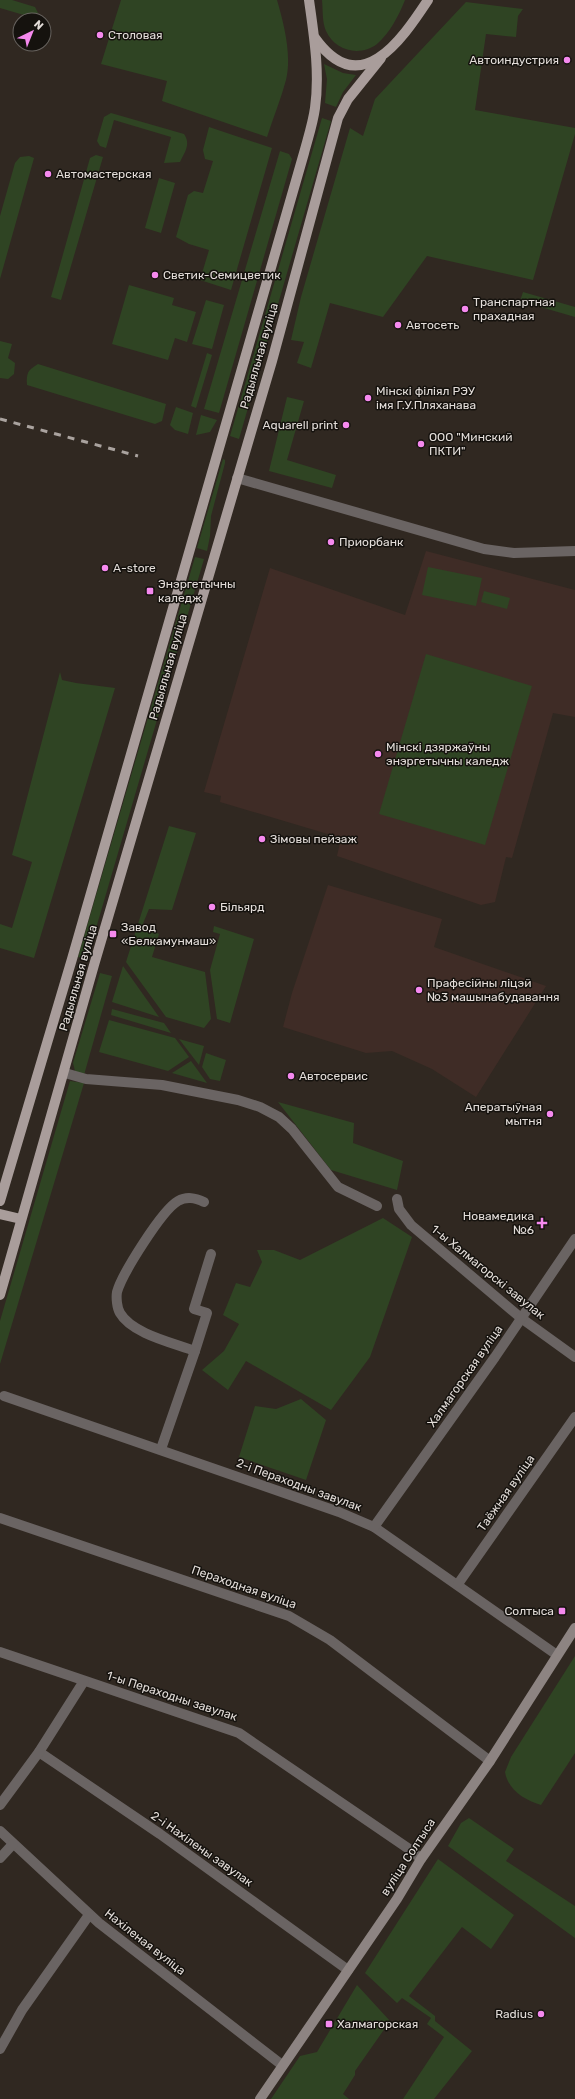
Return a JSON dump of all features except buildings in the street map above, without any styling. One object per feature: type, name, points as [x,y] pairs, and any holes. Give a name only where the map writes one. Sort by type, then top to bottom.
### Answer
[{"type":"main road","name":"Радыяльная вуліца","points":[[0,1201],[72,959],[304,153],[315,110],[317,92],[317,63],[309,0]]},
{"type":"main road","name":"Радыяльная вуліца","points":[[0,1295],[21,1219],[65,1073],[96,958],[272,361],[338,118],[348,99],[381,58],[398,41],[428,0]]},
{"type":"main road","points":[[314,36],[324,51],[346,64],[362,65],[381,58]]},
{"type":"main road","points":[[0,1214],[21,1219]]},
{"type":"main road","name":"вуліца Солтыса","points":[[260,2099],[397,1900],[421,1859],[490,1761],[575,1628]]},
{"type":"street","points":[[237,478],[484,549],[514,553],[575,551]]},
{"type":"street","points":[[65,1073],[86,1079],[162,1085],[238,1100],[260,1107],[279,1117],[292,1129],[338,1188],[377,1206]]},
{"type":"street","points":[[196,1351],[144,1332],[128,1322],[120,1313],[117,1303],[117,1292],[134,1257],[165,1213],[177,1202],[186,1198],[195,1198],[204,1202]]},
{"type":"street","name":"1-ы Халмагорскі завулак","points":[[396,1199],[399,1209],[411,1225],[521,1318],[575,1357]]},
{"type":"street","name":"Халмагорская вуліца","points":[[374,1527],[575,1239]]},
{"type":"street","points":[[161,1449],[196,1351],[206,1313],[194,1309],[211,1254]]},
{"type":"street","name":"2-і Пераходны завулак","points":[[4,1396],[161,1449],[339,1512],[374,1527],[458,1584],[557,1655]]},
{"type":"street","name":"Таёжная вуліца","points":[[458,1584],[575,1417]]},
{"type":"street","name":"Пераходная вуліца","points":[[0,1518],[289,1616],[330,1640],[490,1761]]},
{"type":"street","name":"1-ы Пераходны завулак","points":[[0,1652],[240,1733],[412,1851],[421,1859]]},
{"type":"street","points":[[0,1805],[38,1752],[84,1681]]},
{"type":"street","name":"2-і Нахілены завулак","points":[[38,1752],[160,1834],[348,1970]]},
{"type":"street","name":"Нахіленая вуліца","points":[[0,1831],[89,1915],[282,2065]]},
{"type":"street","points":[[0,1858],[13,1844]]},
{"type":"street","points":[[0,2049],[22,2010],[89,1915]]},
{"type":"shaded area","name":"Мінскі дзяржаўны энэргетычны каледж","points":[[426,551],[575,590],[575,717],[553,713],[512,858],[506,857],[495,902],[481,905],[337,856],[341,838],[220,802],[221,796],[204,792],[270,568],[405,615]]},
{"type":"shaded area","name":"Прафесійны ліцэй №3 машынабудавання","points":[[328,885],[442,919],[434,947],[546,986],[476,1097],[432,1069],[392,1051],[366,1053],[283,1027],[292,993]]},
{"type":"green space","points":[[0,0],[12,0],[35,7],[38,12],[14,12],[0,8]]},
{"type":"green space","points":[[121,0],[277,0],[288,50],[288,70],[284,87],[267,137],[162,101],[167,81],[101,64]]},
{"type":"green space","points":[[322,0],[405,0],[394,24],[382,40],[370,48],[356,51],[348,50],[342,47],[330,38],[324,24]]},
{"type":"green space","points":[[466,2],[523,9],[518,16],[516,37],[486,34],[475,110],[575,128],[575,134],[533,280],[427,256],[383,317],[330,303],[311,368],[297,363],[304,342],[291,340],[301,297],[350,128],[363,136],[375,99]]},
{"type":"green space","points":[[324,64],[343,73],[356,75],[343,92],[336,107],[325,103],[327,79]]},
{"type":"green space","points":[[111,113],[184,134],[187,145],[180,162],[164,163],[171,137],[114,120],[106,148],[100,146],[97,141],[104,117]]},
{"type":"green space","points":[[322,118],[331,121],[239,439],[230,436]]},
{"type":"green space","points":[[209,127],[272,148],[231,290],[200,280],[209,250],[189,244],[176,237],[188,195],[194,191],[203,193],[213,161],[205,159],[203,150]]},
{"type":"green space","points":[[280,151],[289,154],[292,159],[219,413],[204,409]]},
{"type":"green space","points":[[96,155],[103,157],[61,300],[51,297],[90,158]]},
{"type":"green space","points":[[29,156],[34,158],[0,279],[0,216],[15,163],[20,157]]},
{"type":"green space","points":[[159,178],[175,183],[161,233],[145,228]]},
{"type":"green space","points":[[129,285],[174,298],[172,305],[196,312],[187,342],[175,338],[168,360],[112,344]]},
{"type":"green space","points":[[523,292],[575,307],[575,317],[520,301]]},
{"type":"green space","points":[[206,300],[224,305],[212,349],[192,344]]},
{"type":"green space","points":[[0,341],[12,344],[8,358],[15,363],[14,374],[8,379],[0,378]]},
{"type":"green space","points":[[207,353],[212,355],[196,408],[191,406]]},
{"type":"green space","points":[[38,364],[166,404],[162,421],[155,424],[27,385],[28,372]]},
{"type":"green space","points":[[287,397],[304,401],[287,460],[336,475],[332,488],[269,471]]},
{"type":"green space","points":[[176,407],[193,413],[188,434],[175,430],[170,425]]},
{"type":"green space","points":[[201,415],[217,420],[210,432],[196,435]]},
{"type":"green space","points":[[223,459],[225,460],[225,463],[211,516],[210,536],[207,551],[197,548]]},
{"type":"green space","points":[[195,557],[204,559],[87,959],[78,957]]},
{"type":"green space","points":[[428,567],[482,578],[476,606],[422,595]]},
{"type":"green space","points":[[484,591],[510,598],[507,609],[481,602]]},
{"type":"green space","points":[[426,654],[532,686],[485,845],[379,814]]},
{"type":"green space","points":[[60,672],[62,680],[115,688],[34,958],[0,948],[0,924],[12,928],[32,862],[12,855]]},
{"type":"green space","points":[[169,826],[196,833],[172,910],[149,909],[142,926],[159,934],[152,957],[205,972],[211,1019],[204,1028],[166,1017],[126,962]]},
{"type":"green space","points":[[214,926],[254,939],[230,1023],[217,1019],[210,970],[220,934],[213,932]]},
{"type":"green space","points":[[123,966],[159,1017],[112,1002]]},
{"type":"green space","points":[[100,973],[112,976],[84,1075],[75,1071],[73,1063]]},
{"type":"green space","points":[[112,1009],[164,1023],[171,1033],[111,1015]]},
{"type":"green space","points":[[109,1020],[175,1038],[189,1057],[168,1071],[99,1052]]},
{"type":"green space","points":[[179,1039],[204,1046],[199,1065]]},
{"type":"green space","points":[[206,1053],[226,1060],[220,1081],[210,1079],[202,1067]]},
{"type":"green space","points":[[191,1061],[207,1083],[172,1073]]},
{"type":"green space","points":[[70,1081],[84,1083],[0,1364],[0,1321]]},
{"type":"green space","points":[[278,1102],[354,1123],[353,1143],[403,1161],[397,1190],[331,1170]]},
{"type":"green space","points":[[383,1218],[412,1237],[370,1357],[331,1410],[246,1361],[228,1390],[202,1370],[224,1351],[239,1324],[223,1315],[236,1283],[250,1287],[262,1262],[257,1250],[274,1250],[300,1260]]},
{"type":"green space","points":[[301,1399],[326,1420],[306,1480],[239,1457],[255,1406],[276,1409]]},
{"type":"green space","points":[[575,1656],[575,1753],[541,1805],[523,1797],[513,1789],[505,1772],[511,1757]]},
{"type":"green space","points":[[469,1818],[514,1849],[506,1861],[575,1906],[575,1938],[448,1846],[461,1823]]},
{"type":"green space","points":[[438,1859],[514,1915],[491,1949],[462,1927],[409,1996],[435,2016],[435,2021],[472,2051],[434,2099],[403,2099],[444,2037],[427,2024],[431,2018],[402,1998],[397,2003],[365,1973]]},
{"type":"green space","points":[[357,1985],[390,2021],[355,2071],[355,2075],[343,2094],[349,2099],[271,2099],[300,2056],[317,2052]]},
{"type":"railway","points":[[0,419],[138,456]]},
{"type":"place","name":"Столовая","points":[[100,35]]},
{"type":"place","name":"Автоиндустрия","points":[[567,60]]},
{"type":"place","name":"Автомастерская","points":[[48,174]]},
{"type":"place","name":"Светик-Семицветик","points":[[155,275]]},
{"type":"place","name":"Транспартная прахадная","points":[[465,309]]},
{"type":"place","name":"Автосеть","points":[[398,325]]},
{"type":"place","name":"Мінскі філіял РЭУ імя Г.У.Пляханава","points":[[368,398]]},
{"type":"place","name":"Aquarell print","points":[[346,425]]},
{"type":"place","name":"ООО \"Минский ПКТИ\"","points":[[421,444]]},
{"type":"place","name":"Приорбанк","points":[[331,542]]},
{"type":"place","name":"А-store","points":[[105,568]]},
{"type":"place","name":"Энэргетычны каледж","points":[[150,591]]},
{"type":"place","name":"Мінскі дзяржаўны энэргетычны каледж","points":[[378,754]]},
{"type":"place","name":"Зімовы пейзаж","points":[[262,839]]},
{"type":"place","name":"Більярд","points":[[212,907]]},
{"type":"place","name":"Завод «Белкамунмаш»","points":[[113,934]]},
{"type":"place","name":"Прафесійны ліцэй №3 машынабудавання","points":[[419,990]]},
{"type":"place","name":"Автосервис","points":[[291,1076]]},
{"type":"place","name":"Аператыўная мытня","points":[[550,1114]]},
{"type":"place","name":"Новамедика №6","points":[[542,1223]]},
{"type":"place","name":"Солтыса","points":[[562,1611]]},
{"type":"place","name":"Radius","points":[[541,2014]]},
{"type":"place","name":"Халмагорская","points":[[329,2024]]}]
